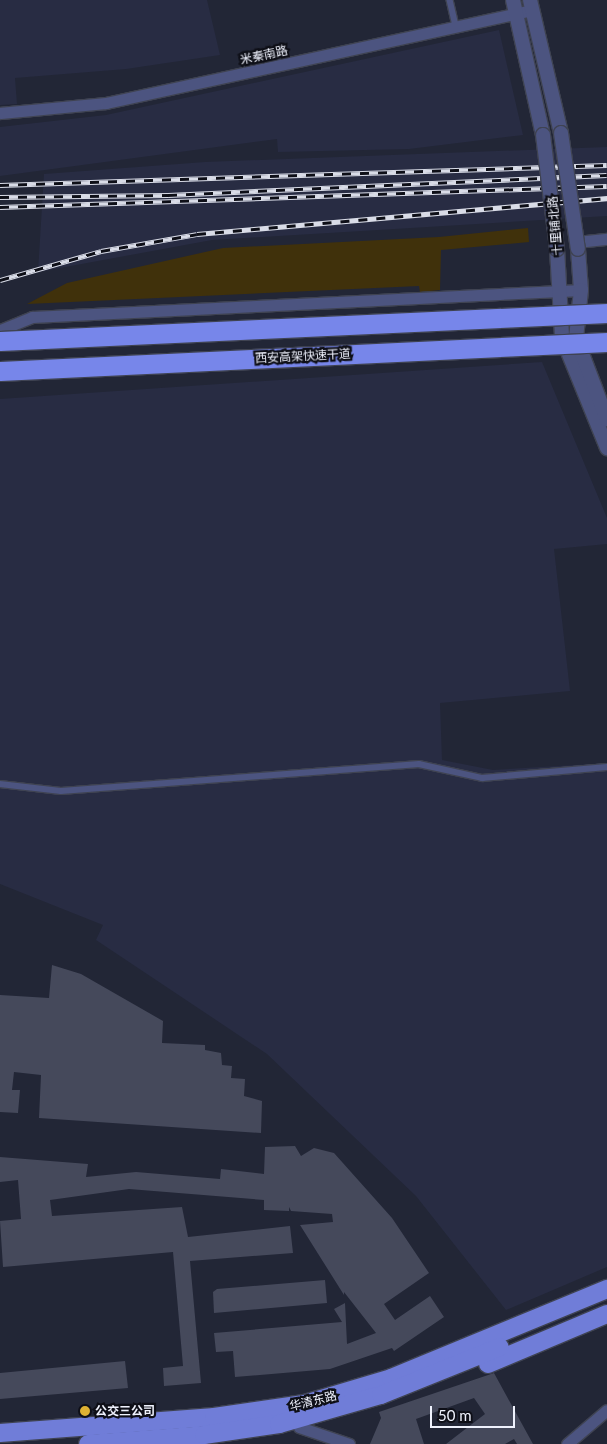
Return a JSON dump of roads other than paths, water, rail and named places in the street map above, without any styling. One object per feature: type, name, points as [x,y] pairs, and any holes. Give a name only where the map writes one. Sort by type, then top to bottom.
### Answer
[{"type":"highway","points":[[0,341],[607,313]]},
{"type":"highway","name":"西安高架快速干道","points":[[0,371],[607,342]]},
{"type":"main road","points":[[180,1420],[368,1373],[607,1278]]},
{"type":"main road","name":"华清东路","points":[[0,1433],[180,1420],[272,1410],[365,1387],[607,1289]]},
{"type":"main road","name":"华清东路","points":[[88,1444],[144,1440],[201,1440],[279,1424],[351,1405],[607,1302]]},
{"type":"main road","points":[[201,1440],[233,1440],[299,1427],[411,1395],[607,1314]]},
{"type":"street","name":"十里铺北路","points":[[513,0],[543,135],[557,249],[562,337],[607,448]]},
{"type":"street","name":"米秦南路","points":[[0,113],[106,103],[516,14],[531,5]]},
{"type":"street","name":"十里铺北路","points":[[531,5],[561,133],[578,246],[581,290],[576,338],[607,419]]},
{"type":"street","points":[[578,246],[607,239]]},
{"type":"street","points":[[0,330],[32,317],[581,290]]},
{"type":"street","points":[[568,1444],[607,1410]]},
{"type":"street","points":[[299,1427],[349,1444]]},
{"type":"lane","points":[[450,0],[456,27]]},
{"type":"lane","points":[[0,784],[61,791],[419,764],[482,778],[607,767]]},
{"type":"railway","points":[[0,185],[607,165]]},
{"type":"railway","points":[[0,197],[168,195],[607,175]]},
{"type":"railway","points":[[0,207],[607,186]]},
{"type":"railway","points":[[0,280],[101,251],[197,234],[607,198]]},
{"type":"place","name":"公交三公司","points":[[85,1411]]}]
